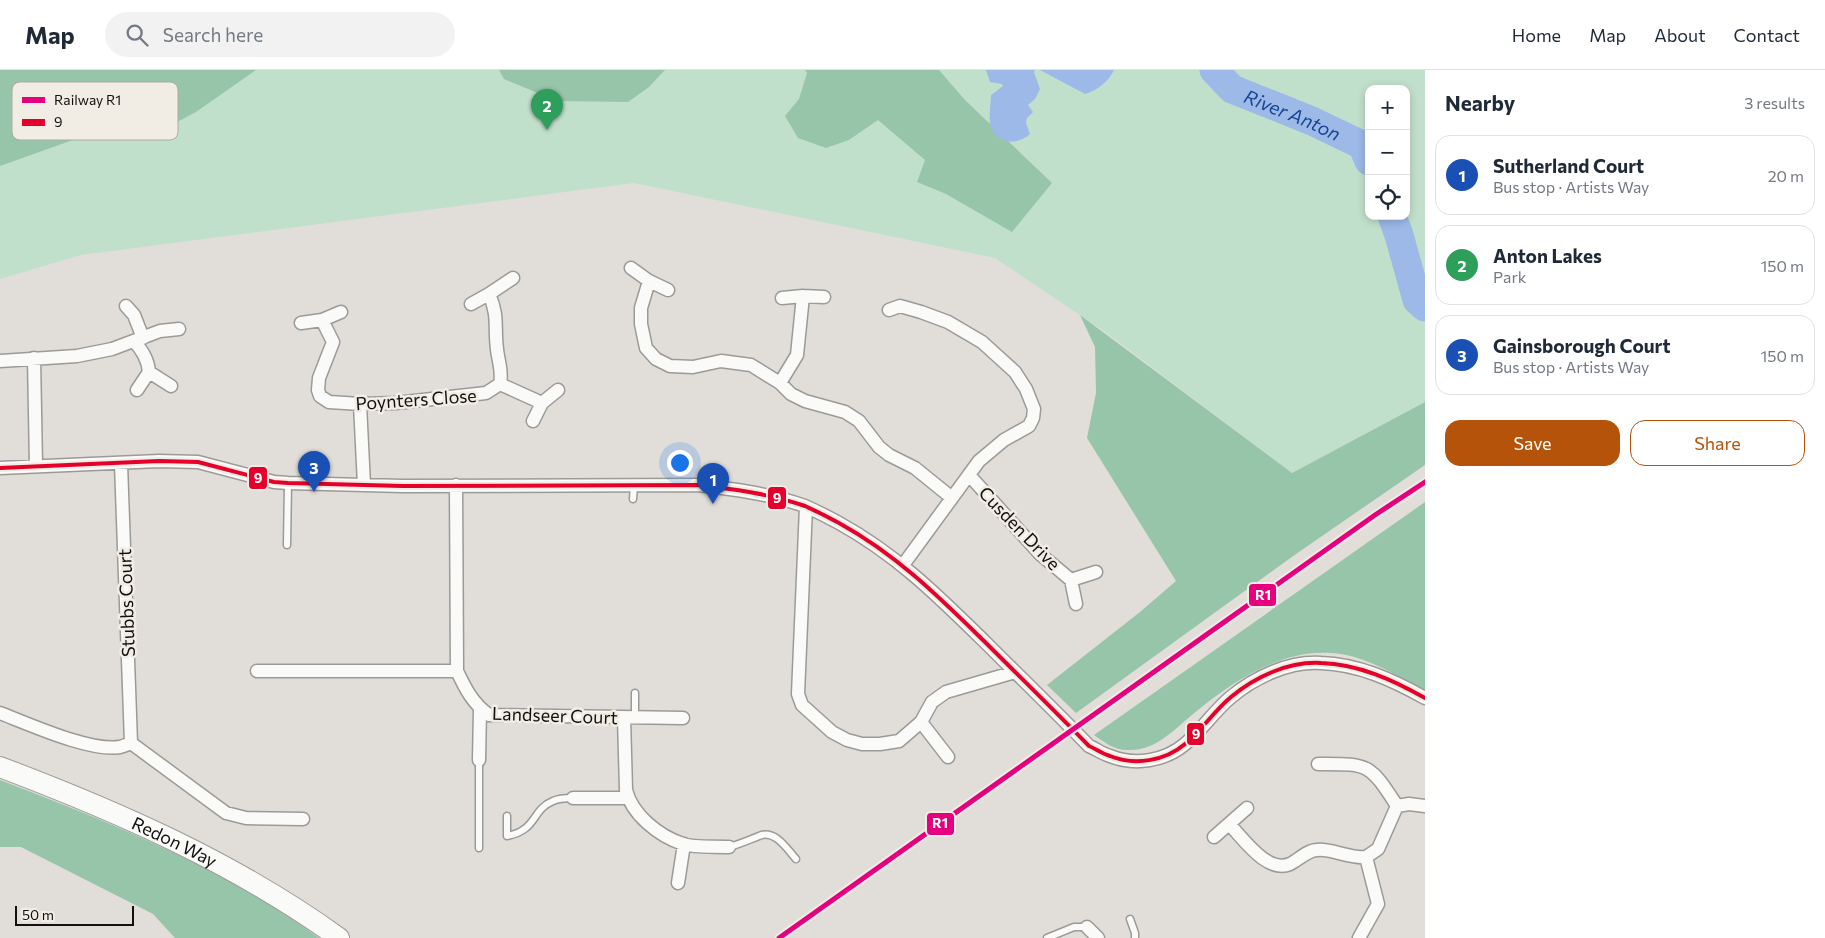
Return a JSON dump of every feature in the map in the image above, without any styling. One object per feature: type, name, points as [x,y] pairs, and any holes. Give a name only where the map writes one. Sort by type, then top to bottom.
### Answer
[{"type":"main road","name":"Redon Way","points":[[0,767],[106,808],[189,848],[255,884],[339,938]]},
{"type":"street","points":[[631,268],[649,281],[668,290]]},
{"type":"street","points":[[471,304],[513,278]]},
{"type":"street","points":[[649,281],[642,308],[641,324],[646,348],[656,359],[670,366],[693,367],[721,361],[751,365],[780,383],[791,394],[804,401],[845,412],[859,421],[879,447],[889,456],[915,468],[952,498]]},
{"type":"street","name":"Poynters Close","points":[[322,320],[333,342],[319,378],[318,390],[320,396],[329,402],[360,404],[475,395],[486,393],[500,384],[501,369],[496,345],[496,312],[489,294]]},
{"type":"street","points":[[780,383],[797,354],[803,296]]},
{"type":"street","points":[[782,298],[824,297]]},
{"type":"street","points":[[126,306],[134,315],[139,340],[148,363],[149,372],[137,390]]},
{"type":"street","name":"Cusden Drive","points":[[889,310],[900,306],[921,312],[948,322],[982,342],[1015,372],[1026,389],[1034,409],[1033,418],[1029,426],[1004,440],[979,461],[970,476],[903,565]]},
{"type":"street","points":[[301,323],[322,320],[341,312]]},
{"type":"street","points":[[0,361],[77,356],[112,349],[160,331],[179,330]]},
{"type":"street","points":[[34,358],[36,466]]},
{"type":"street","points":[[149,372],[171,386]]},
{"type":"street","points":[[500,384],[542,403]]},
{"type":"street","points":[[533,421],[542,403],[558,390]]},
{"type":"street","points":[[360,404],[364,484]]},
{"type":"street","points":[[0,468],[159,461],[198,462],[274,482],[288,483],[698,485],[769,495],[806,507],[855,532],[903,565],[933,591],[1090,746],[1110,756],[1128,760],[1146,761],[1166,755],[1184,744],[1230,698],[1248,685],[1274,671],[1300,664],[1319,662],[1358,668],[1408,688],[1425,698]]},
{"type":"street","name":"Stubbs Court","points":[[121,464],[131,743]]},
{"type":"street","name":"Cusden Drive","points":[[970,476],[1040,554],[1071,580],[1076,604]]},
{"type":"street","name":"Landseer Court","points":[[456,484],[457,671],[480,709],[489,715],[683,718]]},
{"type":"street","points":[[806,507],[798,694],[802,705],[832,726],[847,740],[862,744],[880,744],[899,741],[921,722],[932,702],[946,692],[1015,672]]},
{"type":"street","name":"Cusden Drive","points":[[1071,580],[1096,572]]},
{"type":"street","points":[[257,671],[457,671]]},
{"type":"street","points":[[479,760],[480,709]]},
{"type":"street","points":[[0,713],[76,741],[103,747],[120,747],[131,743],[226,814],[246,818],[303,819]]},
{"type":"street","points":[[630,718],[626,790],[628,798],[647,823],[684,844],[729,846]]},
{"type":"street","points":[[921,722],[948,757]]},
{"type":"street","points":[[1318,764],[1359,765],[1368,768],[1377,776],[1397,806]]},
{"type":"street","points":[[573,798],[628,798]]},
{"type":"street","points":[[1397,806],[1409,804],[1425,806]]},
{"type":"street","points":[[1230,824],[1259,856],[1270,863],[1280,866],[1287,865],[1316,849],[1358,858],[1378,849],[1397,806]]},
{"type":"street","points":[[1214,837],[1247,808]]},
{"type":"street","points":[[678,884],[684,844]]},
{"type":"street","points":[[1359,938],[1378,904],[1366,856]]},
{"type":"street","points":[[1087,927],[1098,938]]},
{"type":"lane","points":[[287,545],[288,483]]},
{"type":"lane","points":[[634,485],[634,498]]},
{"type":"lane","points":[[630,718],[635,693]]},
{"type":"lane","points":[[479,760],[479,848]]},
{"type":"lane","points":[[507,816],[507,836],[523,832],[539,811],[551,802],[558,799],[573,798]]},
{"type":"lane","points":[[729,846],[767,834],[775,837],[796,860]]},
{"type":"lane","points":[[1130,919],[1135,938]]},
{"type":"lane","points":[[1047,938],[1074,927],[1087,927]]},
{"type":"green space","points":[[0,70],[1425,70],[1425,402],[1292,473],[1105,332],[995,258],[634,183],[81,255],[0,279]]},
{"type":"green space","points":[[0,70],[256,70],[196,112],[178,122],[178,82],[12,82],[12,140],[73,140],[0,166]]},
{"type":"green space","points":[[499,70],[665,70],[649,87],[628,102],[557,101],[504,79]]},
{"type":"green space","points":[[805,70],[939,70],[965,100],[1052,183],[1012,232],[946,194],[917,182],[925,160],[878,120],[849,140],[826,148],[798,138],[785,116],[799,99],[807,73]]},
{"type":"green space","points":[[1080,315],[1292,473],[1425,402],[1425,465],[1296,554],[1076,713],[1047,685],[1140,612],[1176,581],[1087,438],[1096,393],[1095,347]]},
{"type":"green space","points":[[1425,502],[1425,690],[1380,667],[1356,658],[1331,653],[1313,653],[1277,662],[1243,678],[1212,699],[1166,737],[1148,747],[1138,750],[1122,750],[1109,745],[1094,735]]},
{"type":"green space","points":[[0,780],[165,848],[244,890],[319,938],[175,938],[153,914],[21,847],[0,847]]},
{"type":"water","points":[[986,70],[1035,70],[1040,89],[1035,99],[1028,105],[1033,112],[1027,118],[1026,123],[1030,134],[1025,138],[1009,141],[1003,140],[994,133],[990,120],[991,95],[1003,86],[1002,84],[990,82]]},
{"type":"water","points":[[1040,70],[1114,70],[1102,85],[1094,91],[1085,94]]},
{"type":"waterway","name":"River Anton","points":[[1214,70],[1232,89],[1312,121],[1362,145],[1365,152]]},
{"type":"waterway","name":"River Anton","points":[[1393,220],[1417,300],[1425,307]]},
{"type":"rail line","name":"R1","points":[[779,938],[1375,515],[1425,482]]},
{"type":"transit line","name":"9","points":[[0,468],[159,461],[198,462],[274,482],[288,483],[403,486],[698,485],[779,498],[805,506],[822,514],[860,535],[880,549],[951,608],[1089,746],[1107,755],[1129,761],[1159,758],[1177,750],[1191,739],[1225,702],[1240,690],[1273,672],[1297,665],[1321,663],[1348,666],[1388,679],[1425,698]]},
{"type":"place","name":"Anton Lakes","points":[[547,130]]},
{"type":"place","name":"Gainsborough Court","points":[[314,492]]},
{"type":"place","name":"Sutherland Court","points":[[713,504]]}]
